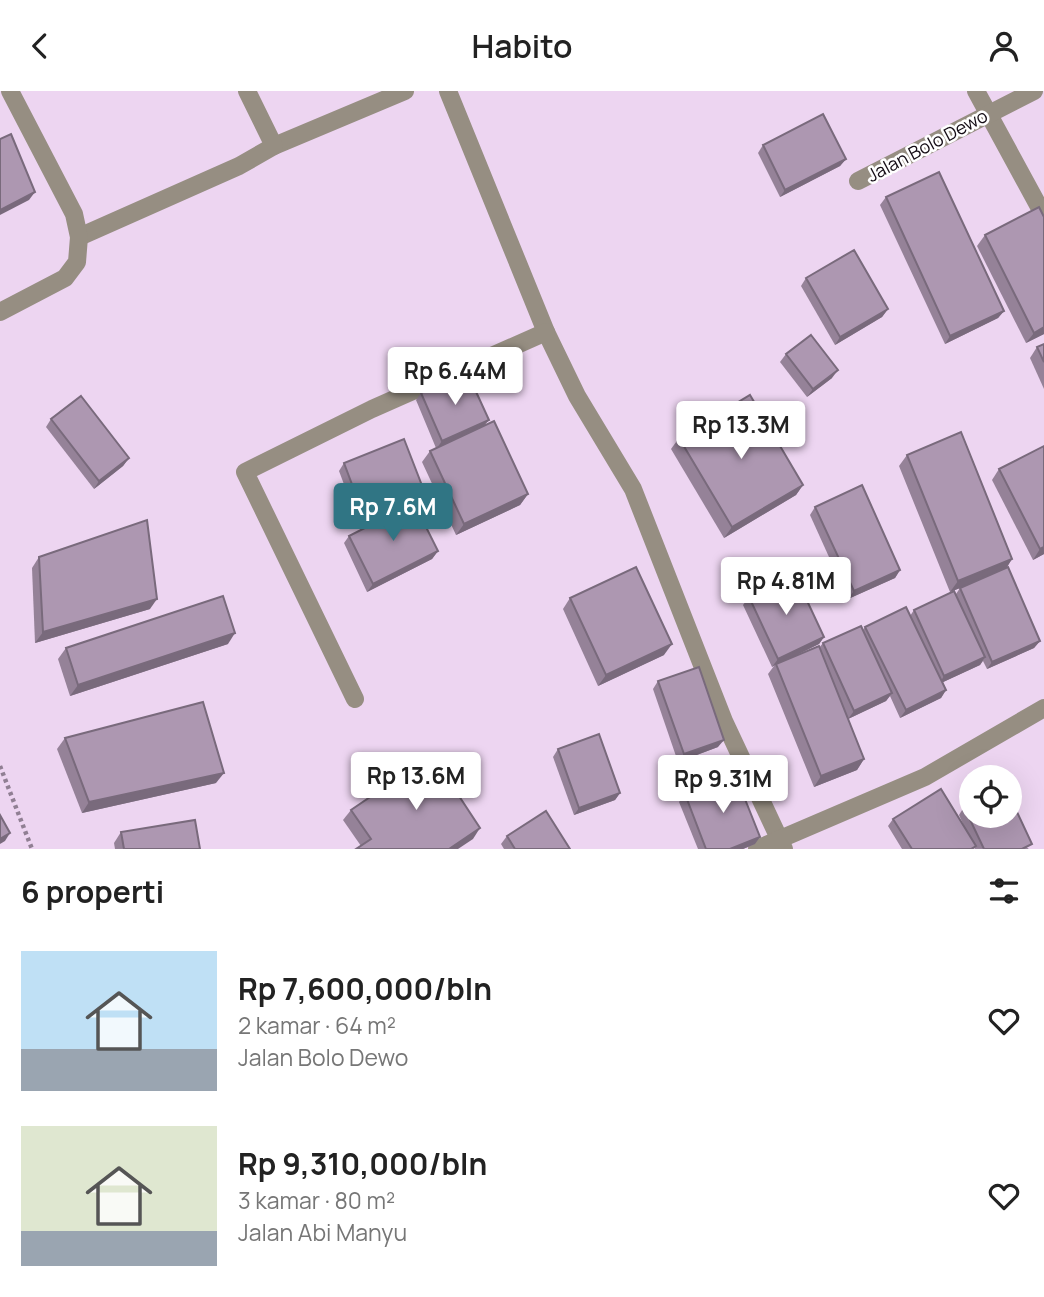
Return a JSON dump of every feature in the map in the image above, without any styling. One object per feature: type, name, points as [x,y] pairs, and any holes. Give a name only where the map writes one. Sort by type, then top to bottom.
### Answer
[{"type":"street","points":[[0,312],[65,278],[77,262],[79,237],[74,214],[10,91]]},
{"type":"street","points":[[247,91],[274,146]]},
{"type":"street","points":[[79,237],[239,166],[274,146],[405,91]]},
{"type":"street","points":[[448,91],[546,332],[577,397],[633,489],[724,720],[782,844]]},
{"type":"street","points":[[976,91],[1044,216]]},
{"type":"street","name":"Jalan Bolo Dewo","points":[[858,181],[1034,91]]},
{"type":"street","points":[[355,699],[245,472],[372,409],[546,332]]},
{"type":"street","points":[[757,849],[782,844],[925,777],[1044,708]]},
{"type":"path","points":[[0,766],[32,849]]},
{"type":"building","points":[[823,114],[846,159],[785,190],[763,145]]},
{"type":"building","points":[[11,134],[35,192],[0,210],[0,139]]},
{"type":"building","points":[[939,172],[1004,311],[950,336],[886,197]]},
{"type":"building","points":[[1039,207],[1044,217],[1044,327],[1034,333],[985,235]]},
{"type":"building","points":[[854,250],[888,309],[840,337],[806,278]]},
{"type":"building","points":[[811,335],[838,370],[813,389],[786,354]]},
{"type":"building","points":[[1044,344],[1044,362],[1037,347]]},
{"type":"building","points":[[467,372],[489,420],[442,441],[421,393]]},
{"type":"building","points":[[750,395],[803,485],[732,527],[679,438]]},
{"type":"building","points":[[81,396],[129,458],[99,481],[51,419]]},
{"type":"building","points":[[494,421],[528,494],[464,524],[430,451]]},
{"type":"building","points":[[961,432],[1012,559],[958,581],[907,455]]},
{"type":"building","points":[[404,439],[426,496],[365,519],[344,463]]},
{"type":"building","points":[[1044,446],[1044,547],[1040,549],[999,469]]},
{"type":"building","points":[[862,485],[900,570],[854,591],[815,507]]},
{"type":"building","points":[[414,503],[438,551],[373,584],[349,536]]},
{"type":"building","points":[[147,520],[157,599],[43,632],[39,557]]},
{"type":"building","points":[[636,567],[672,644],[606,675],[570,598]]},
{"type":"building","points":[[1008,567],[1040,641],[992,662],[960,588]]},
{"type":"building","points":[[795,575],[824,637],[778,659],[749,597]]},
{"type":"building","points":[[954,591],[985,657],[944,676],[914,610]]},
{"type":"building","points":[[223,596],[235,633],[78,685],[66,648]]},
{"type":"building","points":[[906,607],[946,690],[906,710],[865,627]]},
{"type":"building","points":[[861,626],[892,693],[854,711],[823,643]]},
{"type":"building","points":[[819,646],[864,759],[821,776],[776,664]]},
{"type":"building","points":[[699,667],[724,740],[684,754],[658,681]]},
{"type":"building","points":[[203,702],[224,773],[89,802],[65,738]]},
{"type":"building","points":[[599,734],[620,793],[579,808],[558,749]]},
{"type":"building","points":[[432,755],[480,828],[449,849],[356,849],[371,839],[351,810]]},
{"type":"building","points":[[735,774],[760,837],[730,849],[706,849],[685,794]]},
{"type":"building","points":[[941,789],[959,818],[959,828],[965,828],[976,846],[971,849],[912,849],[893,819]]},
{"type":"building","points":[[546,811],[570,849],[515,849],[507,836]]},
{"type":"building","points":[[0,815],[10,833],[0,839]]},
{"type":"building","points":[[195,820],[200,849],[124,849],[121,832]]},
{"type":"building","points":[[1022,823],[1032,844],[1022,849],[984,849],[974,828],[1022,828]]}]
